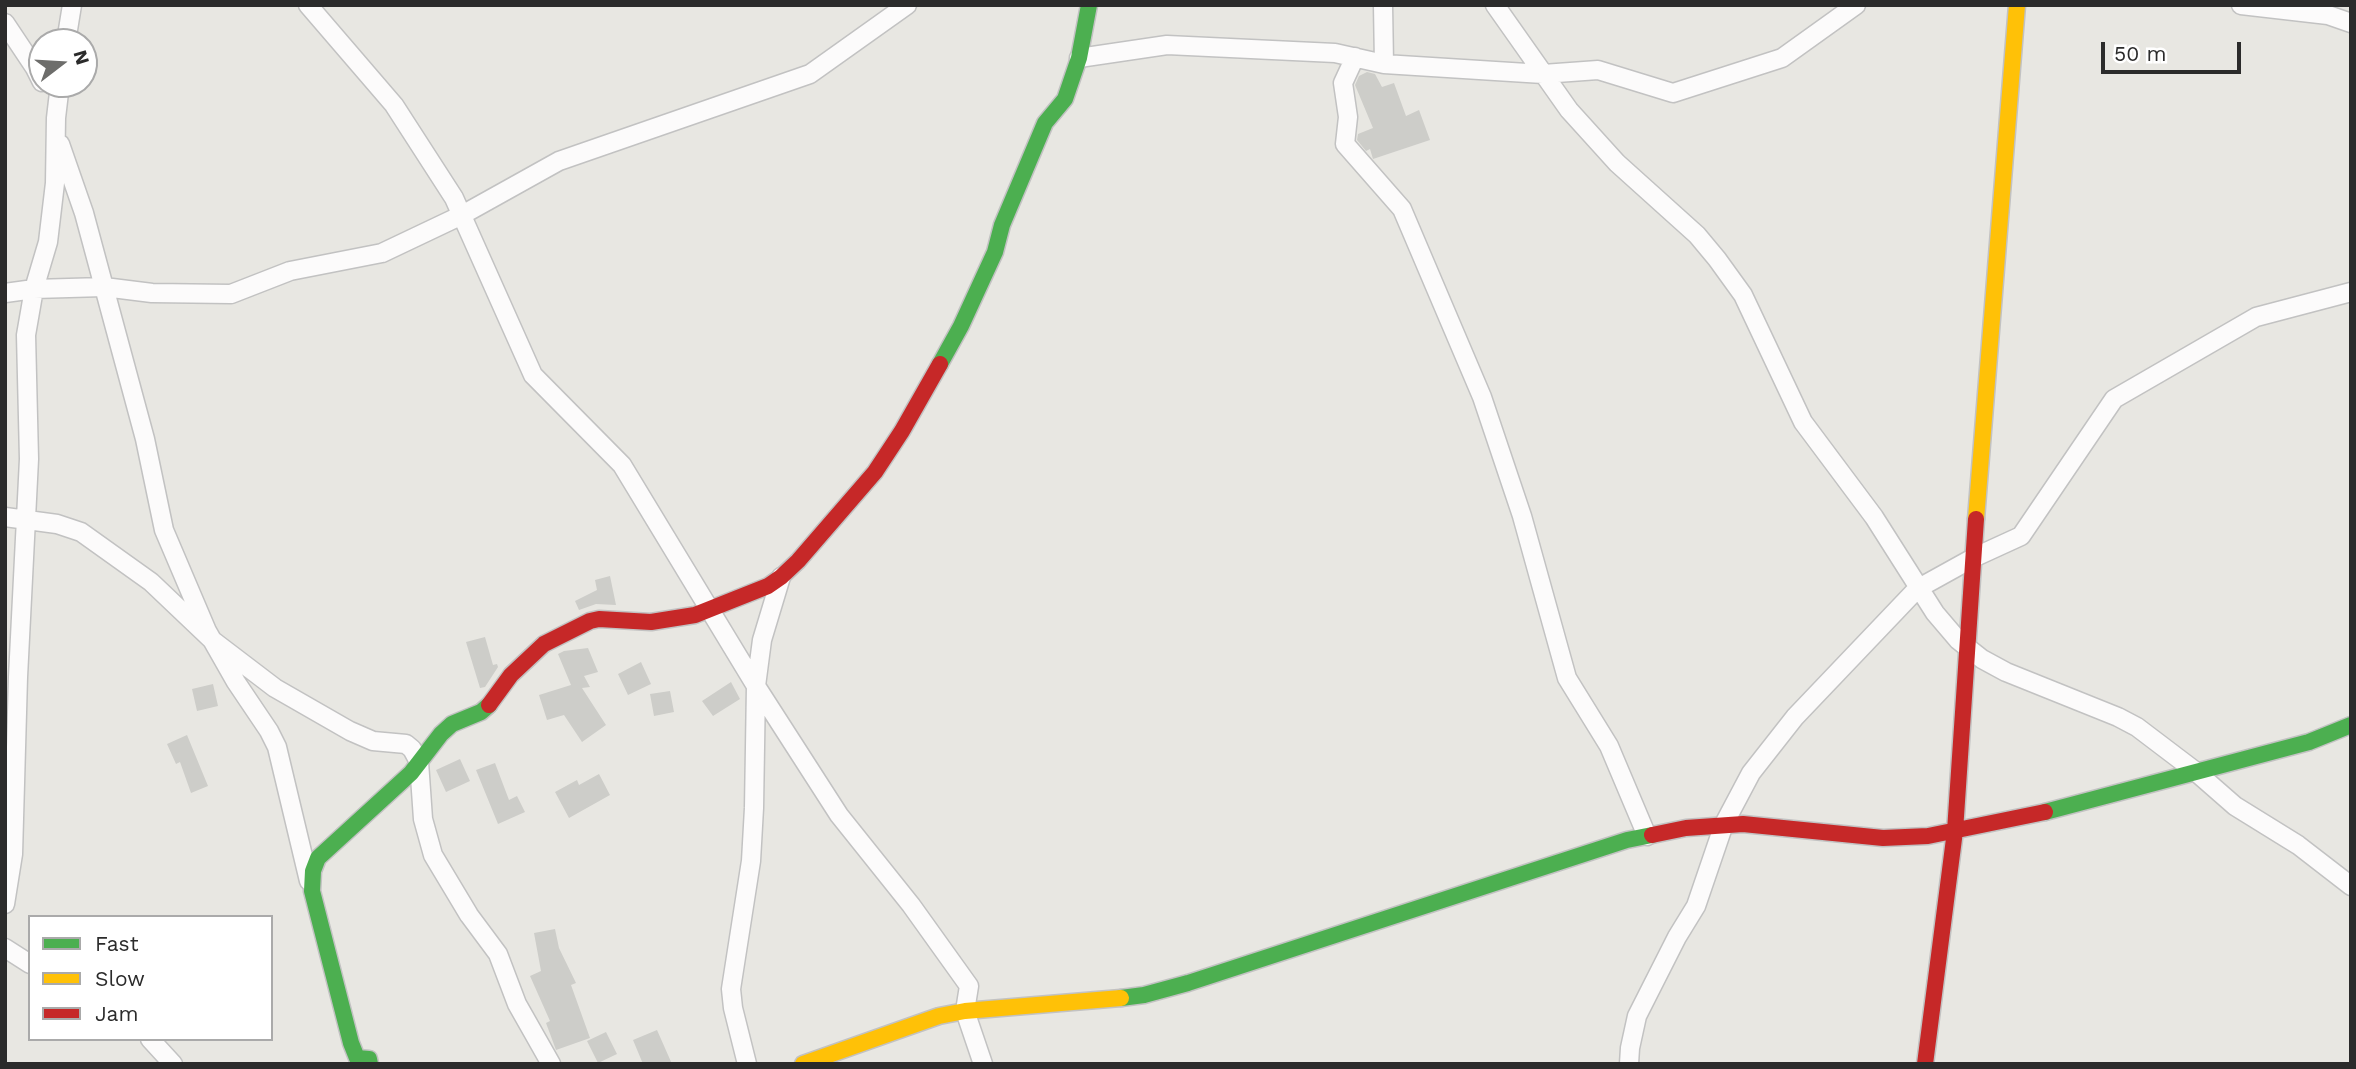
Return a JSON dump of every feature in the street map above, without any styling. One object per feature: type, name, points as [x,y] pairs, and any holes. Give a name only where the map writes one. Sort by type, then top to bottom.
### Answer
[{"type":"street","points":[[68,28],[72,5]]},
{"type":"street","points":[[308,5],[394,105],[454,198],[533,375],[622,465],[755,686],[839,815],[911,905],[969,986],[965,1011],[983,1064]]},
{"type":"street","points":[[5,293],[34,289],[104,287],[152,293],[231,294],[290,271],[382,253],[462,215],[559,161],[810,74],[907,5]]},
{"type":"street","points":[[312,891],[313,871],[318,858],[411,773],[452,724],[481,712],[492,702],[529,656],[544,644],[590,621],[610,618],[652,622],[684,618],[768,586],[781,577],[868,482],[908,420],[961,326],[996,252],[1002,225],[1045,123],[1065,99],[1079,58],[1089,5]]},
{"type":"street","points":[[1383,5],[1384,64]]},
{"type":"street","points":[[1495,5],[1569,110],[1618,163],[1697,235],[1717,259],[1743,295],[1803,422],[1874,517],[1917,589],[1966,646],[1982,659],[2006,672],[2118,717],[2154,738],[2235,806],[2298,845],[2351,886]]},
{"type":"street","points":[[1079,58],[1167,46],[1335,53],[1384,64],[1543,74],[1598,69],[1674,93],[1782,58],[1856,5]]},
{"type":"street","points":[[1925,1064],[1955,831],[1966,646],[2017,5]]},
{"type":"street","points":[[2241,5],[2328,16],[2351,23]]},
{"type":"street","points":[[5,23],[28,58]]},
{"type":"street","points":[[1355,57],[1343,83],[1348,117],[1345,144],[1402,209],[1482,397],[1522,516],[1567,678],[1609,746],[1647,836]]},
{"type":"street","points":[[47,98],[84,213],[145,439],[164,530],[212,640],[277,747],[312,891],[359,1062]]},
{"type":"street","points":[[5,904],[13,854],[29,446],[26,335],[34,289],[48,242],[55,183],[59,98]]},
{"type":"street","points":[[1629,1064],[1637,1016],[1676,937],[1696,906],[1724,824],[1751,773],[1794,717],[1917,589],[1973,558],[2021,536],[2113,399],[2256,317],[2351,292]]},
{"type":"street","points":[[5,517],[57,524],[81,532],[151,582],[212,640],[275,688],[350,731],[373,740],[406,744],[412,749],[419,762],[423,819],[433,855],[469,915],[498,954],[517,1004],[551,1064]]},
{"type":"street","points":[[747,1064],[731,989],[751,861],[755,686],[762,640],[781,577]]},
{"type":"street","points":[[803,1064],[917,1023],[965,1011],[1144,995],[1188,983],[1608,845],[1647,836],[1686,828],[1759,824],[1883,838],[1928,836],[2038,814],[2309,742],[2351,725]]},
{"type":"street","points":[[5,948],[28,963]]},
{"type":"street","points":[[152,1041],[173,1064]]},
{"type":"building","points":[[1367,72],[1375,74],[1382,87],[1394,83],[1406,116],[1419,110],[1430,140],[1373,159],[1370,149],[1366,151],[1357,140],[1358,134],[1373,128],[1355,85],[1359,76]]},
{"type":"building","points":[[610,576],[616,605],[596,604],[579,610],[575,601],[597,590],[595,580]]},
{"type":"building","points":[[485,637],[493,665],[497,664],[498,667],[485,687],[480,688],[466,642]]},
{"type":"building","points":[[588,648],[598,672],[584,676],[590,687],[582,688],[606,725],[582,742],[564,715],[547,720],[539,695],[571,685],[558,654]]},
{"type":"building","points":[[641,662],[651,684],[628,695],[618,674]]},
{"type":"building","points":[[731,682],[740,699],[713,716],[702,701]]},
{"type":"building","points":[[213,684],[218,706],[197,711],[192,689]]},
{"type":"building","points":[[670,691],[674,712],[654,716],[650,694]]},
{"type":"building","points":[[187,735],[208,786],[191,793],[180,762],[176,764],[167,744]]},
{"type":"building","points":[[460,759],[470,781],[446,792],[436,770]]},
{"type":"building","points":[[495,763],[509,800],[517,796],[525,812],[498,824],[476,770]]},
{"type":"building","points":[[599,774],[610,795],[569,818],[555,792],[577,780],[579,785]]},
{"type":"building","points":[[555,929],[559,948],[576,983],[571,985],[590,1038],[556,1050],[546,1023],[550,1021],[530,976],[541,971],[534,933]]},
{"type":"building","points":[[657,1030],[672,1064],[643,1064],[633,1040]]},
{"type":"building","points":[[606,1032],[617,1054],[598,1063],[587,1041]]},
{"type":"traffic: fast","points":[[940,364],[995,252],[1002,225],[1045,123],[1065,99],[1079,58],[1089,5]]},
{"type":"traffic: fast","points":[[370,1064],[369,1059],[357,1058],[351,1043],[312,891],[313,871],[318,858],[411,773],[441,734],[452,724],[481,712],[489,705]]},
{"type":"traffic: fast","points":[[2045,812],[2309,742],[2351,725]]},
{"type":"traffic: fast","points":[[1121,998],[1188,983],[1627,840],[1652,835]]},
{"type":"traffic: slow","points":[[1976,519],[2017,5]]},
{"type":"traffic: slow","points":[[803,1064],[939,1016],[965,1011],[1121,998]]},
{"type":"traffic: jam","points":[[489,705],[511,675],[544,644],[590,621],[599,619],[651,622],[695,615],[768,586],[781,577],[875,472],[940,364]]},
{"type":"traffic: jam","points":[[1925,1064],[1955,831],[1976,519]]},
{"type":"traffic: jam","points":[[1652,835],[1686,828],[1743,824],[1883,838],[1928,836],[2045,812]]}]
